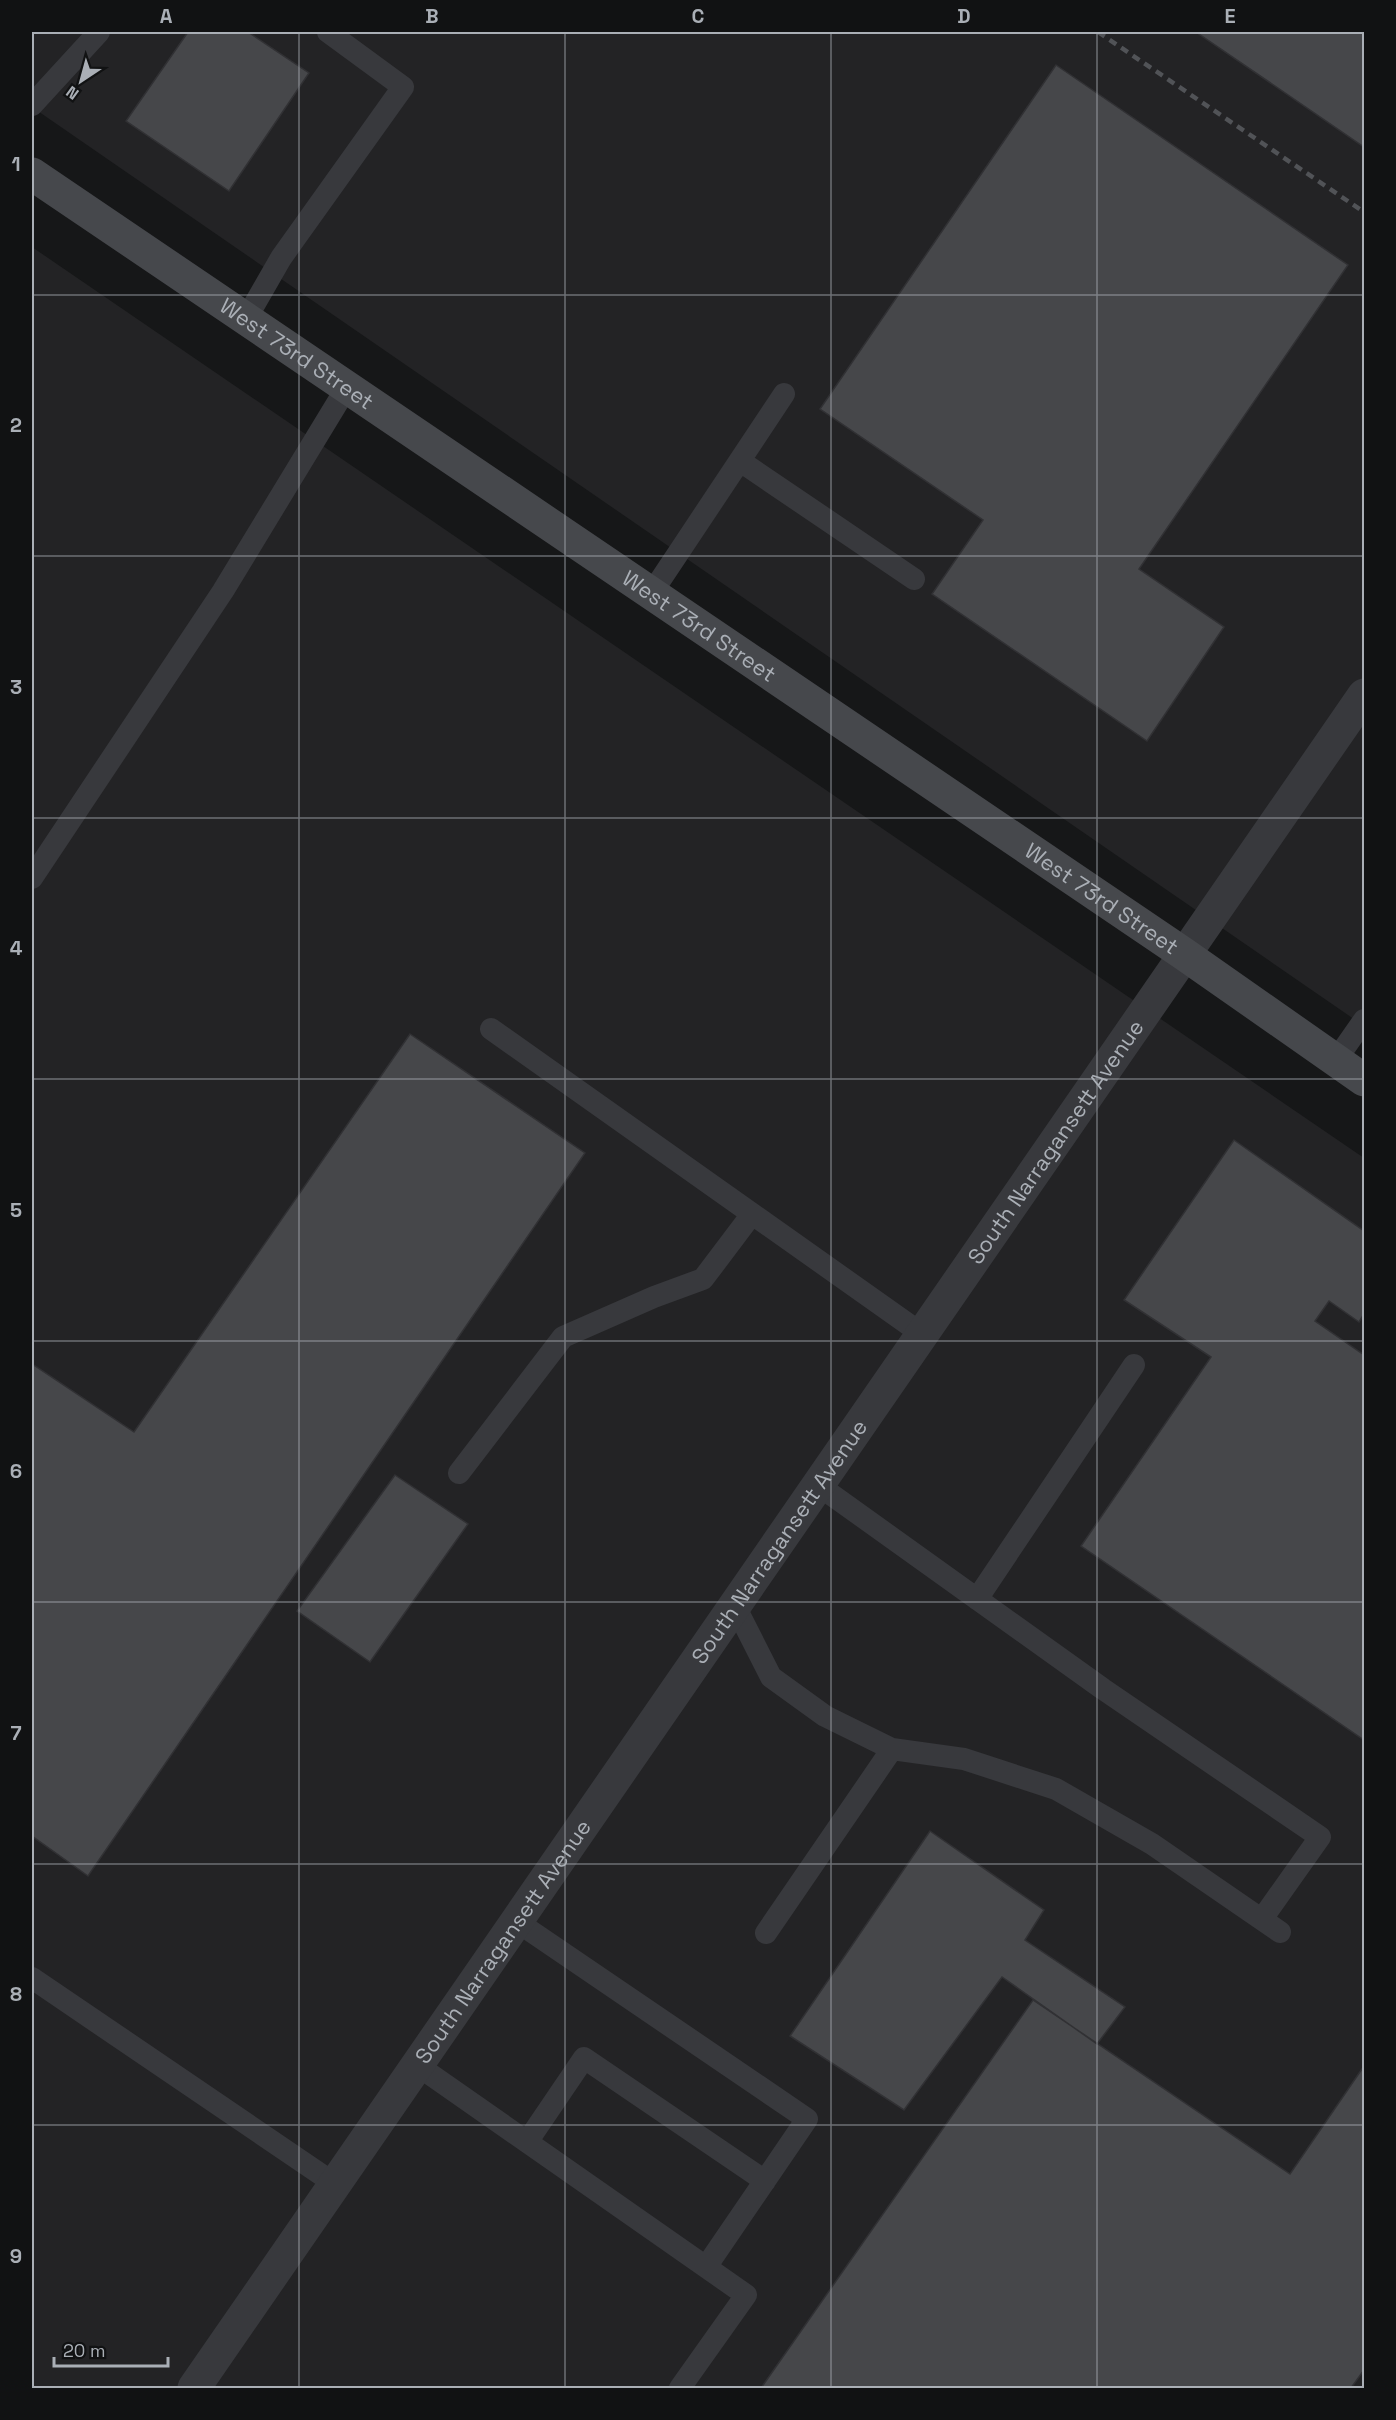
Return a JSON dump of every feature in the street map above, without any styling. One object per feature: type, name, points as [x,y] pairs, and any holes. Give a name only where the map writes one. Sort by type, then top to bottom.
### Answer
[{"type":"street","name":"West 73rd Street","points":[[32,174],[1184,954],[1365,1080]]},
{"type":"street","name":"South Narragansett Avenue","points":[[194,2388],[1365,695]]},
{"type":"lane","points":[[32,105],[99,32]]},
{"type":"lane","points":[[246,319],[281,258],[404,87],[328,32]]},
{"type":"lane","points":[[32,878],[223,591],[347,387]]},
{"type":"lane","points":[[651,594],[784,394]]},
{"type":"lane","points":[[740,461],[914,579]]},
{"type":"lane","points":[[1336,1060],[1365,1020]]},
{"type":"lane","points":[[491,1029],[922,1334]]},
{"type":"lane","points":[[459,1473],[563,1337],[654,1297],[703,1279],[752,1214]]},
{"type":"lane","points":[[977,1599],[1134,1365]]},
{"type":"lane","points":[[735,1606],[771,1677],[825,1716],[892,1749],[964,1759],[1056,1789],[1152,1844],[1270,1926],[1320,1837],[1102,1689],[818,1485]]},
{"type":"lane","points":[[766,1933],[892,1749]]},
{"type":"lane","points":[[516,1921],[807,2119],[706,2267]]},
{"type":"lane","points":[[32,1978],[335,2184]]},
{"type":"lane","points":[[527,2142],[584,2058],[765,2181]]},
{"type":"lane","points":[[417,2065],[746,2295],[680,2388]]},
{"type":"shaded area","points":[[32,32],[1364,32],[1364,1026],[32,107]]},
{"type":"shaded area","points":[[32,247],[1364,1158],[1364,2388],[32,2388]]},
{"type":"building","points":[[188,32],[248,32],[309,73],[229,191],[126,121]]},
{"type":"building","points":[[1196,32],[1364,32],[1364,147]]},
{"type":"building","points":[[1056,65],[1348,265],[1139,569],[1224,627],[1147,741],[932,594],[983,520],[820,409]]},
{"type":"building","points":[[410,1034],[585,1153],[88,1876],[32,1836],[32,1364],[134,1432]]},
{"type":"building","points":[[1234,1140],[1364,1231],[1364,1314],[1359,1322],[1329,1301],[1315,1321],[1364,1355],[1364,1740],[1081,1546],[1211,1357],[1124,1300]]},
{"type":"building","points":[[395,1475],[468,1524],[370,1662],[297,1611]]},
{"type":"building","points":[[930,1831],[1044,1910],[1025,1940],[1125,2007],[1097,2044],[1002,1977],[904,2110],[790,2036]]},
{"type":"building","points":[[1033,2000],[1290,2174],[1364,2066],[1364,2370],[1351,2388],[761,2388]]},
{"type":"railway","points":[[1098,32],[1364,212]]}]
